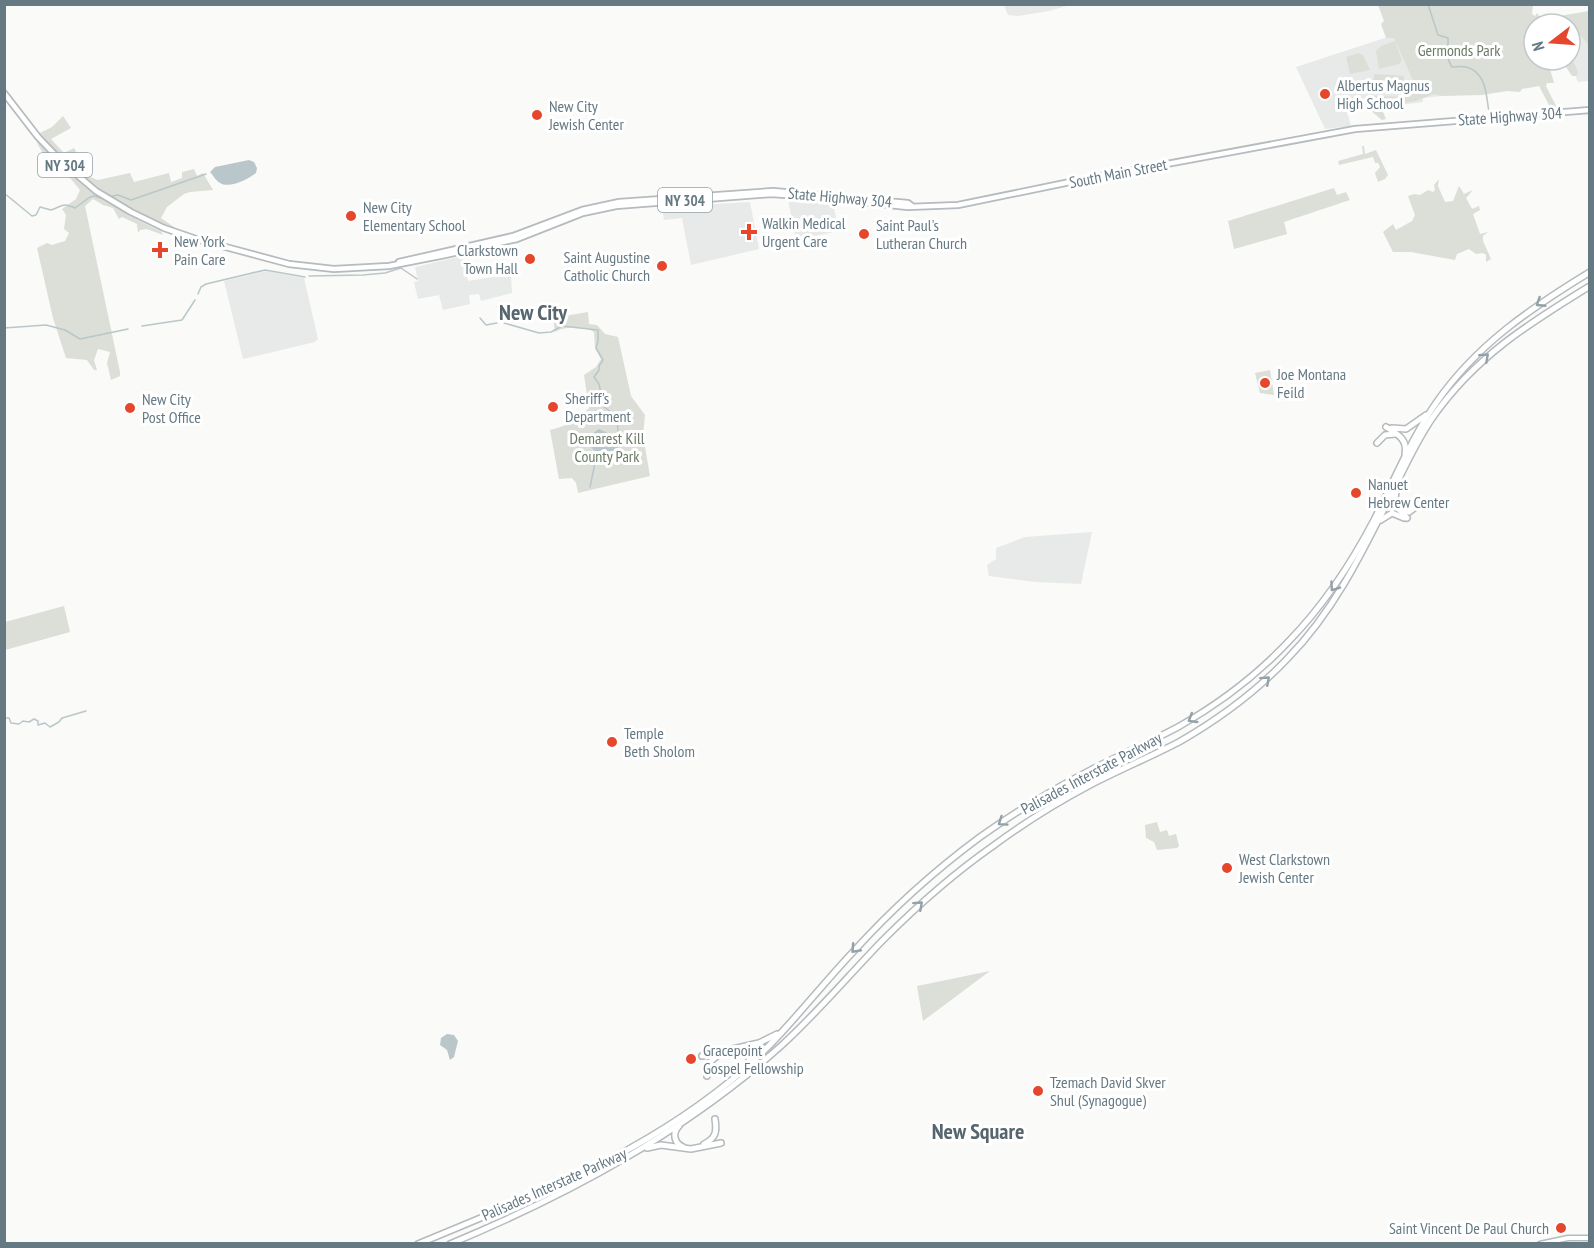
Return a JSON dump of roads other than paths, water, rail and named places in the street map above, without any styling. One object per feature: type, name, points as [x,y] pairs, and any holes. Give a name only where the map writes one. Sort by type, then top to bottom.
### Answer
[{"type":"highway","name":"Palisades Interstate Parkway","points":[[717,1095],[765,1050],[881,922],[963,850],[1055,789],[1190,720],[1229,694],[1260,669],[1303,626],[1340,578],[1371,526],[1433,407],[1462,370],[1496,337],[1533,308],[1590,272]]},
{"type":"highway","name":"Palisades Interstate Parkway","points":[[450,1244],[543,1203],[622,1161],[705,1104],[786,1041],[900,923],[974,860],[1024,824],[1059,803],[1199,730],[1259,686],[1293,653],[1319,622],[1346,583],[1408,460],[1440,408],[1480,362],[1516,332],[1590,286]]},
{"type":"highway","points":[[1396,475],[1406,449],[1404,440],[1386,426],[1398,430],[1406,429],[1420,421],[1433,407]]},
{"type":"highway","points":[[1377,443],[1386,434],[1397,434]]},
{"type":"highway","points":[[1365,547],[1386,515],[1396,514],[1406,519],[1394,504],[1394,497],[1408,460]]},
{"type":"highway","points":[[1398,509],[1408,512],[1418,505]]},
{"type":"highway","points":[[729,1082],[749,1063],[749,1054],[741,1049],[703,1057],[766,1041],[798,1015]]},
{"type":"highway","points":[[707,1076],[708,1064],[719,1054]]},
{"type":"highway","name":"Palisades Interstate Parkway","points":[[418,1244],[597,1168],[705,1104]]},
{"type":"highway","points":[[622,1161],[655,1146],[690,1149],[721,1142],[682,1147],[677,1143],[675,1137],[677,1128],[705,1104]]},
{"type":"highway","points":[[703,1145],[715,1134],[716,1119]]},
{"type":"main road","name":"State Highway 304","points":[[4,93],[52,152],[77,176],[106,197],[141,217],[174,232],[277,261],[327,269],[379,267],[406,263],[511,240],[577,215],[616,206],[765,194],[912,206]]},
{"type":"main road","name":"State Highway 304","points":[[1323,134],[1381,125],[1590,110]]},
{"type":"main road","name":"South Main Street","points":[[912,206],[948,206],[978,202],[1070,182],[1323,134]]},
{"type":"main road","points":[[1540,1244],[1568,1238],[1590,1238]]},
{"type":"waterway","points":[[1428,4],[1438,35],[1448,38],[1447,55],[1452,67],[1466,67],[1482,79],[1489,112]]},
{"type":"waterway","points":[[108,197],[118,195],[131,200],[206,174]]},
{"type":"waterway","points":[[4,193],[32,216],[36,215],[40,207],[51,210],[65,205],[75,208],[90,197],[104,199]]},
{"type":"waterway","points":[[309,276],[363,275],[385,273],[401,268],[417,279]]},
{"type":"waterway","points":[[198,294],[201,287],[206,284],[265,270],[305,277]]},
{"type":"waterway","points":[[142,326],[182,320],[195,300]]},
{"type":"waterway","points":[[480,318],[486,325],[497,323]]},
{"type":"waterway","points":[[504,323],[539,333],[551,332],[562,326],[598,330],[596,348],[603,360],[594,377],[599,384],[604,407],[617,416],[618,432],[615,439]]},
{"type":"waterway","points":[[4,328],[46,325],[65,330],[80,339],[128,329]]},
{"type":"waterway","points":[[590,487],[595,463],[600,460]]},
{"type":"waterway","points":[[4,718],[9,718],[11,723],[19,724],[34,719],[38,721],[38,725],[45,723],[50,727],[62,718],[86,711]]},
{"type":"place","name":"Albertus Magnus High School","points":[[1325,94]]},
{"type":"place","name":"New City Jewish Center","points":[[537,115]]},
{"type":"place","name":"New City Elementary School","points":[[351,216]]},
{"type":"place","name":"Walkin Medical Urgent Care","points":[[749,232]]},
{"type":"place","name":"Saint Paul's Lutheran Church","points":[[864,234]]},
{"type":"place","name":"New York Pain Care","points":[[160,250]]},
{"type":"place","name":"Clarkstown Town Hall","points":[[530,259]]},
{"type":"place","name":"Saint Augustine Catholic Church","points":[[662,266]]},
{"type":"place","name":"Joe Montana Feild","points":[[1265,383]]},
{"type":"place","name":"Sheriff's Department","points":[[553,407]]},
{"type":"place","name":"New City Post Office","points":[[130,408]]},
{"type":"place","name":"Nanuet Hebrew Center","points":[[1356,493]]},
{"type":"place","name":"Temple Beth Sholom","points":[[612,742]]},
{"type":"place","name":"West Clarkstown Jewish Center","points":[[1227,868]]},
{"type":"place","name":"Gracepoint Gospel Fellowship","points":[[691,1059]]},
{"type":"place","name":"Tzemach David Skver Shul (Synagogue)","points":[[1038,1091]]},
{"type":"place","name":"Saint Vincent De Paul Church","points":[[1561,1228]]},
{"type":"district","name":"New City","points":[[533,312]]},
{"type":"district","name":"New Square","points":[[978,1131]]},
{"type":"park label","name":"Germonds Park","points":[[1459,50]]},
{"type":"park label","name":"Demarest Kill County Park","points":[[607,447]]}]
